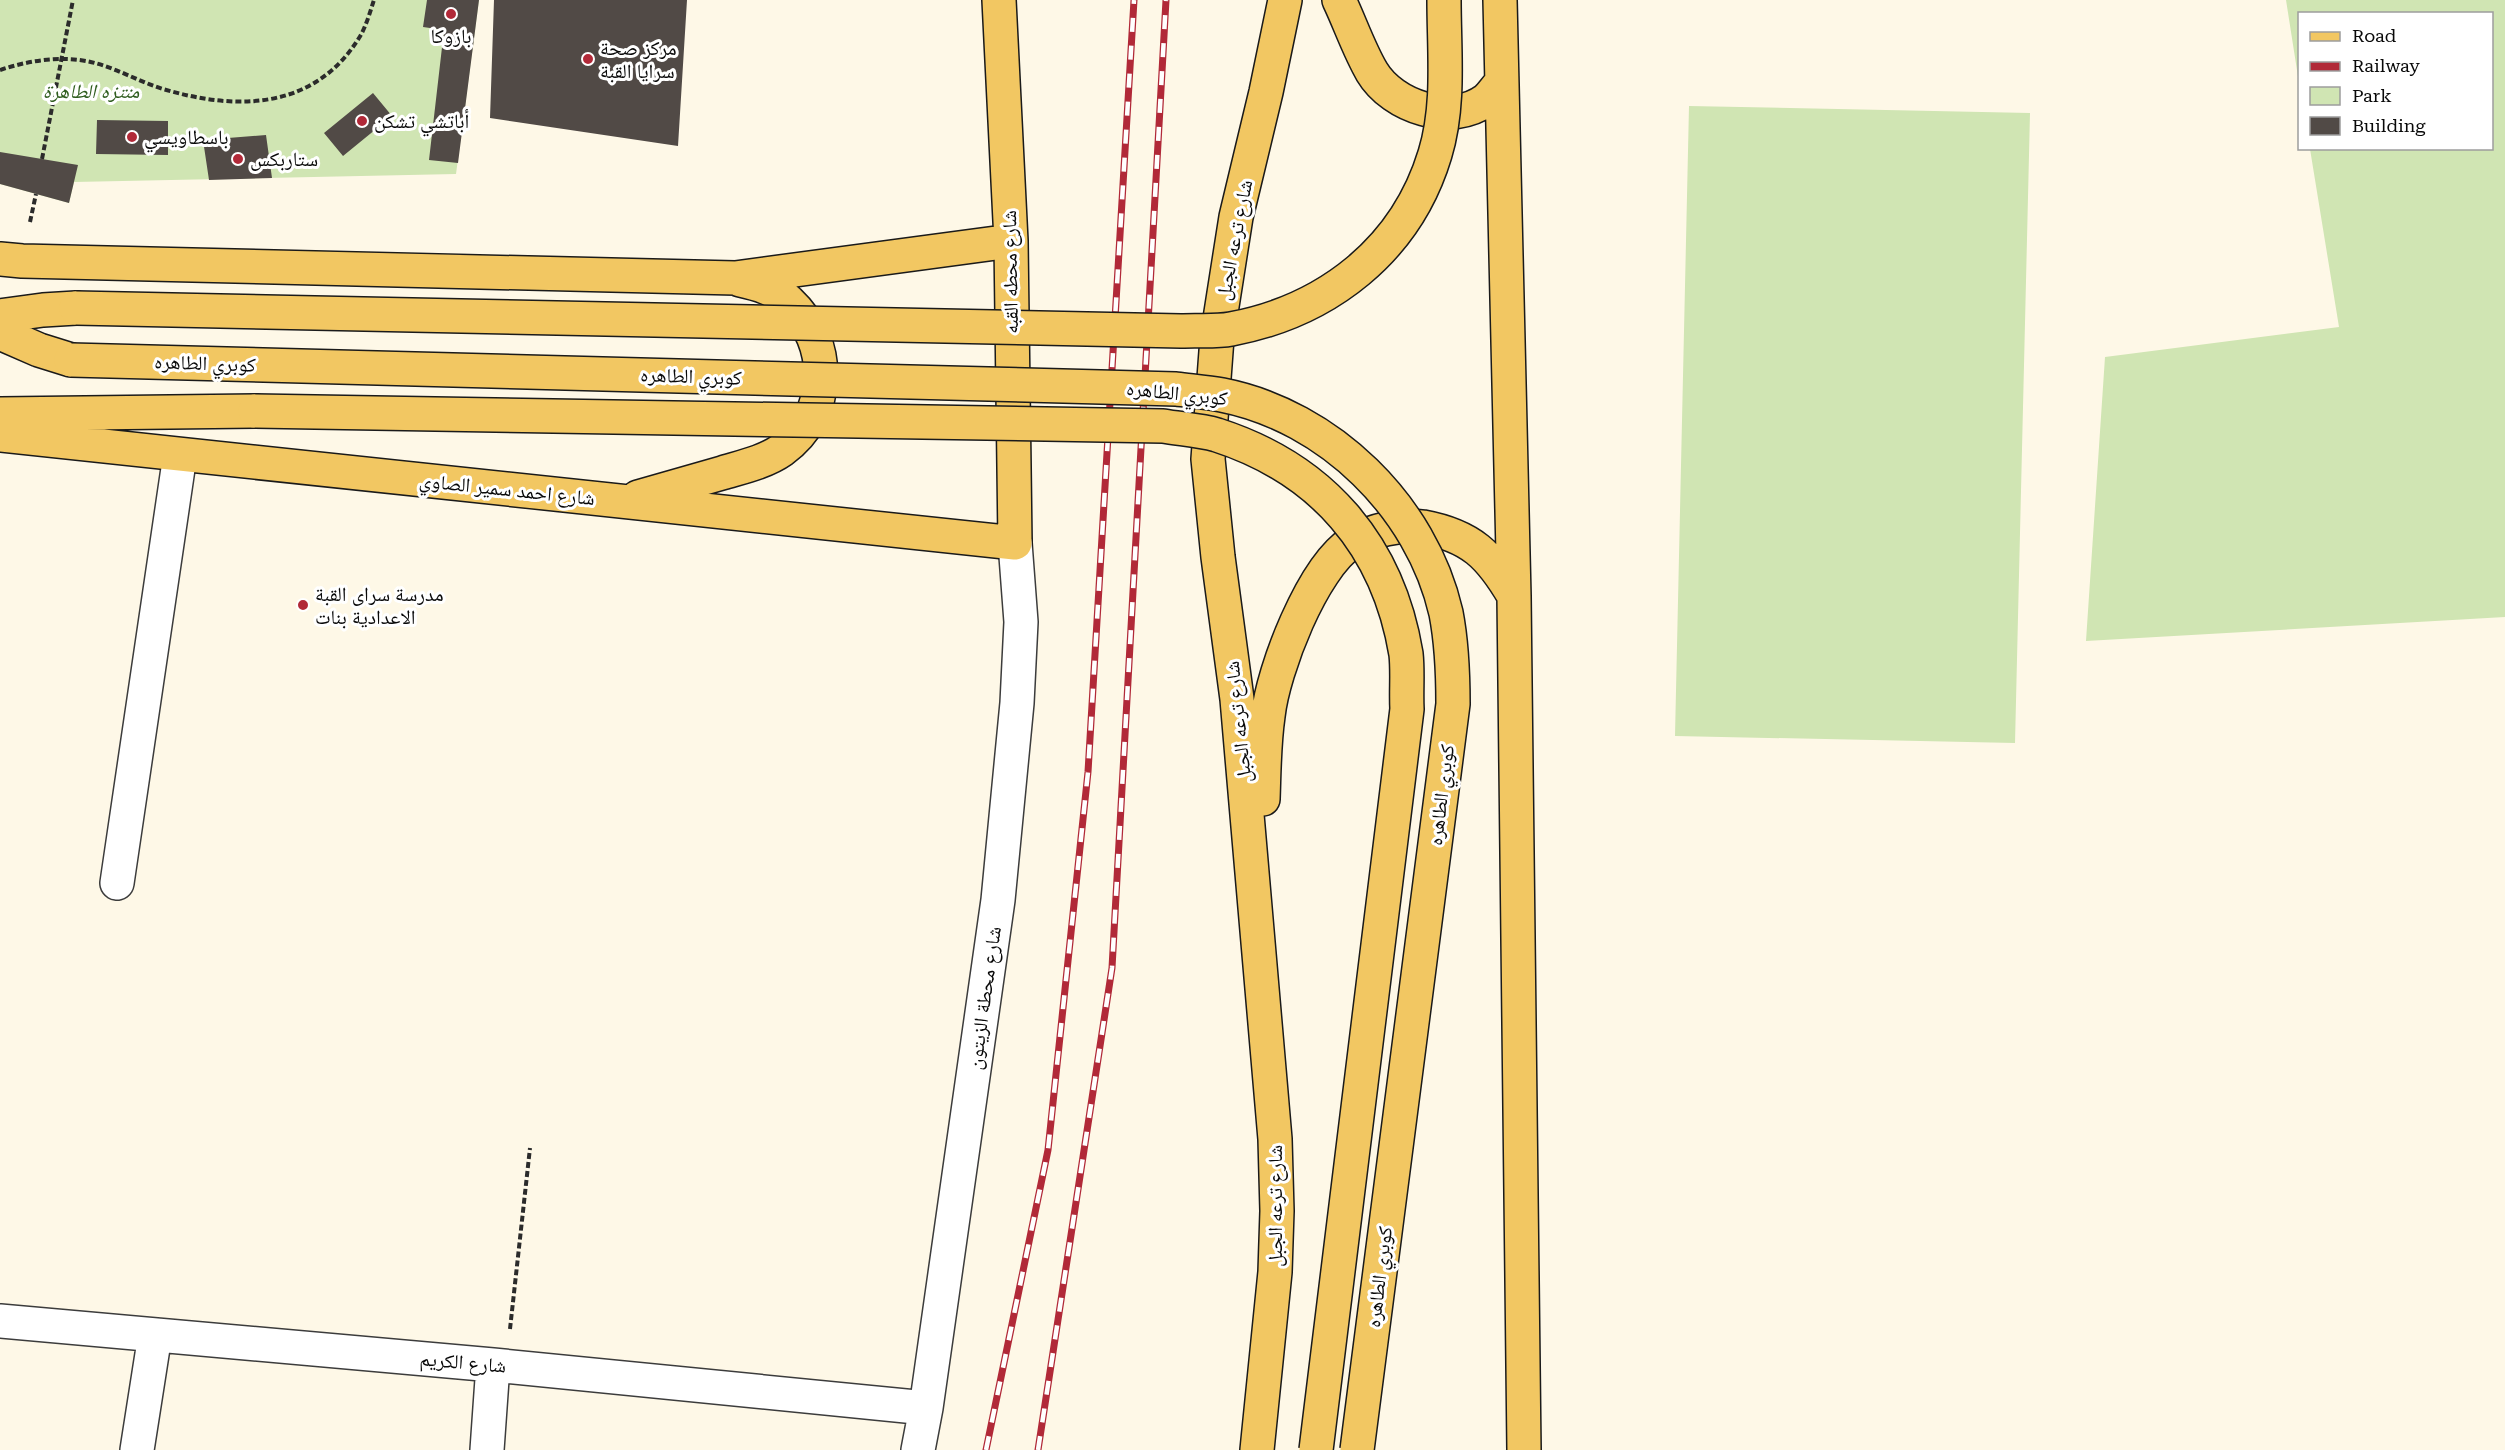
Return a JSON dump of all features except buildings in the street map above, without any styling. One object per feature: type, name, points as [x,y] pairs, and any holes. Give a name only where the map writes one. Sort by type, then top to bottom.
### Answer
[{"type":"main road","name":"شارع محطه القبه","points":[[999,0],[1011,241],[1015,543]]},
{"type":"main road","name":"شارع ترعه الجبل","points":[[1257,1450],[1275,1272],[1277,1211],[1275,1139],[1237,699],[1218,557],[1208,459],[1217,338],[1236,217],[1285,0]]},
{"type":"main road","points":[[1339,0],[1372,73],[1389,92],[1411,106],[1436,112],[1461,110],[1486,100],[1501,83]]},
{"type":"main road","points":[[0,316],[76,308],[1169,331],[1229,329],[1275,319],[1318,300],[1358,273],[1391,238],[1417,199],[1435,154],[1444,107],[1444,0]]},
{"type":"main road","points":[[1500,0],[1514,596],[1524,1450]]},
{"type":"main road","points":[[0,259],[735,279],[1011,241]]},
{"type":"main road","points":[[622,502],[756,463],[782,450],[802,430],[816,405],[822,376],[819,348],[807,322],[788,300],[763,285],[735,279]]},
{"type":"main road","name":"كوبري الطاهره","points":[[0,333],[39,350],[71,360],[1176,389],[1223,395],[1268,409],[1310,429],[1348,456],[1381,488],[1410,526],[1431,568],[1442,601],[1453,658],[1453,704],[1357,1450]]},
{"type":"main road","name":"كوبري الطاهره","points":[[0,414],[255,411],[1163,426],[1215,434],[1264,453],[1308,480],[1346,516],[1375,558],[1396,606],[1406,657],[1407,709],[1316,1450]]},
{"type":"main road","name":"شارع احمد سمير الصاوي","points":[[0,435],[1015,543]]},
{"type":"main road","points":[[1256,903],[1268,715],[1282,662],[1302,611],[1331,562],[1352,543],[1382,530],[1414,526],[1445,531],[1474,546],[1498,568],[1514,596]]},
{"type":"street","points":[[117,882],[180,455]]},
{"type":"street","name":"شارع محطة الزيتون","points":[[918,1450],[926,1408],[1004,844],[1021,622],[1015,543]]},
{"type":"street","name":"شارع الكريم","points":[[0,1321],[500,1366],[926,1408]]},
{"type":"street","points":[[137,1450],[155,1335]]},
{"type":"street","points":[[487,1450],[500,1366]]},
{"type":"path","points":[[42,159],[73,0]]},
{"type":"path","points":[[0,70],[36,61],[63,59],[106,66],[160,88],[196,98],[234,102],[272,100],[308,86],[344,59],[361,37],[374,0]]},
{"type":"path","points":[[500,1366],[530,1148]]},
{"type":"green space","name":"منتزه الطاهرة","points":[[0,0],[479,0],[456,174],[74,182],[69,203],[0,184]]},
{"type":"green space","points":[[2286,0],[2505,0],[2505,617],[2086,641],[2105,357],[2339,327],[2310,150],[2493,150],[2493,12],[2298,12],[2298,77]]},
{"type":"green space","points":[[1689,106],[2030,113],[2015,743],[1675,736]]},
{"type":"railway","points":[[986,1450],[1048,1150],[1088,772],[1134,0]]},
{"type":"railway","points":[[1038,1450],[1112,968],[1166,0]]},
{"type":"place","name":"بازوكا","points":[[451,14]]},
{"type":"place","name":"مركز صحة سرايا القبة","points":[[588,59]]},
{"type":"place","name":"أباتشي تشكن","points":[[362,121]]},
{"type":"place","name":"باسطاويسي","points":[[132,137]]},
{"type":"place","name":"ستاربكس","points":[[238,159]]},
{"type":"place","name":"مدرسة سراى القبة الاعدادية بنات","points":[[303,605]]}]
